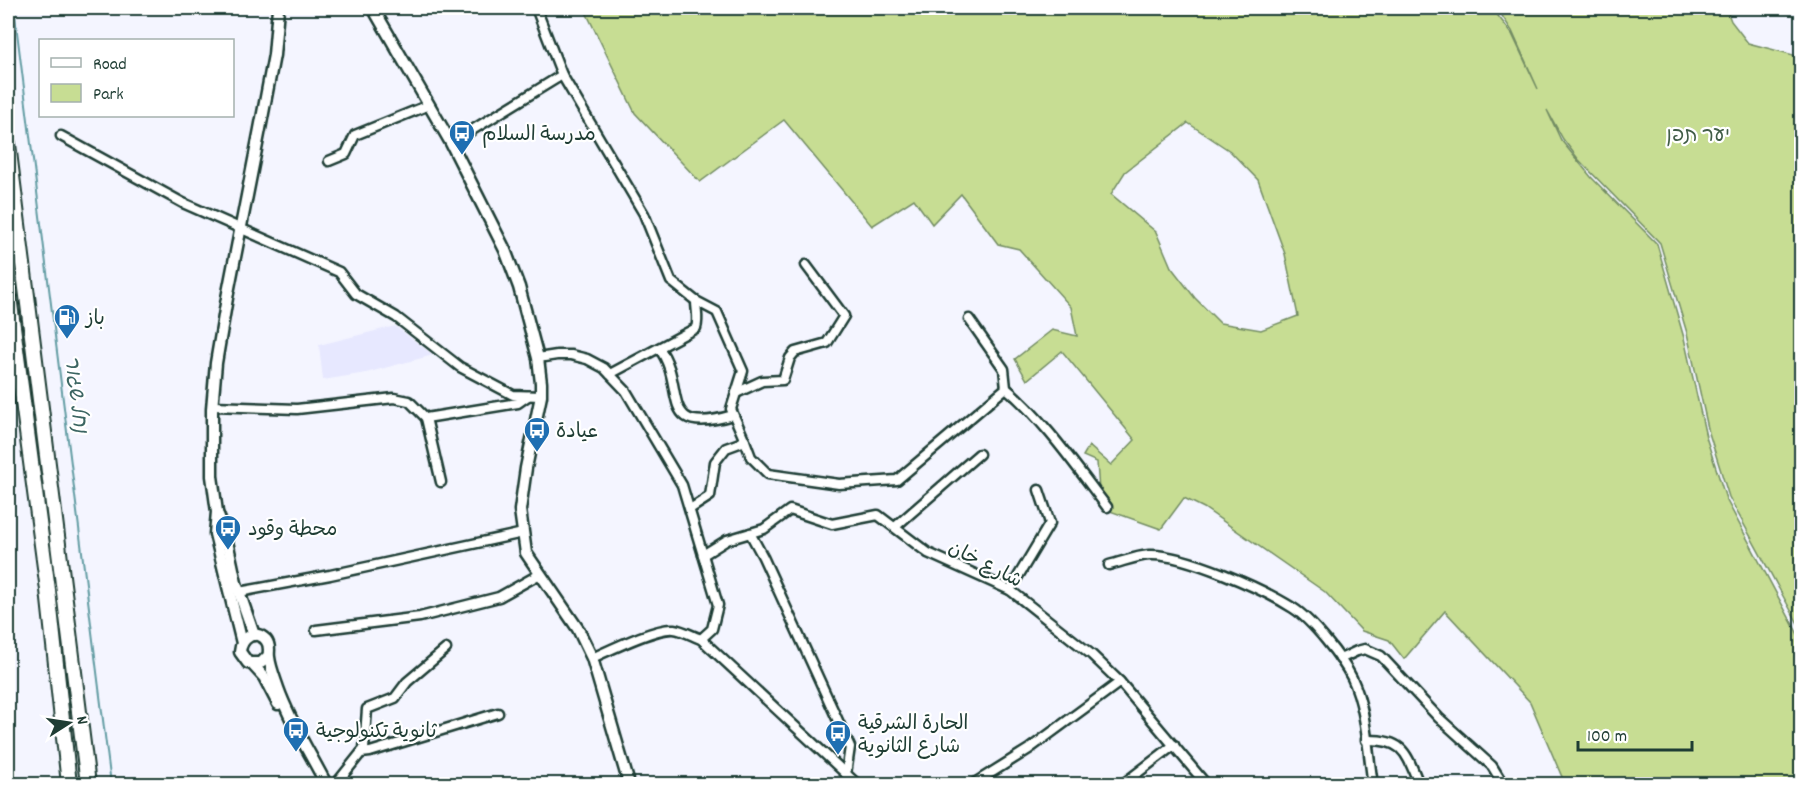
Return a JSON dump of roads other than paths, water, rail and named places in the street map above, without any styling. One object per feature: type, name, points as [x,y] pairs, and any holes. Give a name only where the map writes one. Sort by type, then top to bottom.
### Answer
[{"type":"highway","points":[[8,144],[88,784]]},
{"type":"highway","points":[[8,289],[48,590],[69,784]]},
{"type":"highway","points":[[62,784],[67,765]]},
{"type":"street","points":[[242,643],[215,534],[217,512],[212,476],[213,406],[218,352],[269,70],[271,8]]},
{"type":"street","points":[[269,70],[274,55],[278,8]]},
{"type":"street","points":[[373,8],[451,143],[505,250],[519,287],[538,358],[541,396],[525,468],[520,510],[526,553],[578,629],[592,658],[629,784]]},
{"type":"street","points":[[536,8],[562,75],[644,214],[671,281],[696,302],[717,312],[743,371],[731,410],[751,457],[768,474],[839,484],[897,480],[1006,388]]},
{"type":"street","points":[[451,143],[562,75]]},
{"type":"street","points":[[329,161],[345,154],[355,135],[429,105]]},
{"type":"street","points":[[61,136],[183,203],[339,272],[356,294],[396,316],[460,367],[513,395],[541,396]]},
{"type":"street","points":[[736,393],[762,381],[783,380],[790,358],[795,352],[827,343],[844,316],[806,265]]},
{"type":"street","points":[[610,374],[696,327],[698,321],[696,302]]},
{"type":"street","points":[[969,319],[1004,369],[1006,388],[1018,398],[1041,425],[1107,507]]},
{"type":"street","points":[[659,348],[667,359],[677,403],[685,418],[707,420],[733,415]]},
{"type":"street","points":[[538,358],[571,355],[587,359],[604,368],[626,391],[682,485],[718,605],[712,629],[701,639]]},
{"type":"street","points":[[426,418],[518,403],[528,396]]},
{"type":"street","points":[[213,406],[297,409],[394,398],[409,401],[426,418],[441,482]]},
{"type":"street","points":[[690,509],[710,496],[715,462],[726,448],[745,441]]},
{"type":"street","points":[[894,526],[979,454]]},
{"type":"street","points":[[1010,590],[1050,523],[1039,490]]},
{"type":"street","name":"شارع خان","points":[[703,555],[727,540],[764,529],[790,510],[832,524],[878,515],[928,553],[1010,590],[1092,655],[1120,682],[1206,784]]},
{"type":"street","points":[[217,512],[225,532],[238,592],[254,635]]},
{"type":"street","points":[[238,592],[330,575],[523,532]]},
{"type":"street","points":[[750,533],[850,747],[846,774]]},
{"type":"street","points":[[1109,565],[1148,555],[1177,558],[1244,583],[1295,609],[1313,626],[1351,676],[1359,694],[1373,784]]},
{"type":"street","points":[[316,630],[420,617],[499,597],[540,574]]},
{"type":"street","points":[[592,658],[628,642],[673,629],[701,639],[857,784]]},
{"type":"street","points":[[252,664],[261,663],[270,651],[267,641],[254,635],[249,636],[242,643],[240,647],[242,656],[264,677],[320,784]]},
{"type":"street","points":[[336,784],[364,749],[367,709],[395,698],[407,682],[446,649]]},
{"type":"street","points":[[1340,659],[1365,649],[1381,656],[1449,728],[1492,766],[1503,784]]},
{"type":"street","points":[[268,656],[286,708],[326,784]]},
{"type":"street","points":[[973,784],[1029,749],[1120,682]]},
{"type":"street","points":[[361,753],[498,712]]},
{"type":"street","points":[[1366,740],[1383,740],[1397,744],[1407,758],[1419,784]]},
{"type":"street","points":[[1123,784],[1173,745]]},
{"type":"waterway","name":"נחל שגור","points":[[14,8],[111,784]]},
{"type":"place","name":"مدرسة السلام","points":[[462,156]]},
{"type":"place","name":"باز","points":[[67,340]]},
{"type":"place","name":"عيادة","points":[[537,453]]},
{"type":"place","name":"محطة وقود","points":[[228,551]]},
{"type":"place","name":"ثانوية تكنولوجية","points":[[296,753]]},
{"type":"place","name":"الحارة الشرقية شارع الثانوية","points":[[838,756]]},
{"type":"park label","name":"יער תפן","points":[[1698,134]]}]
